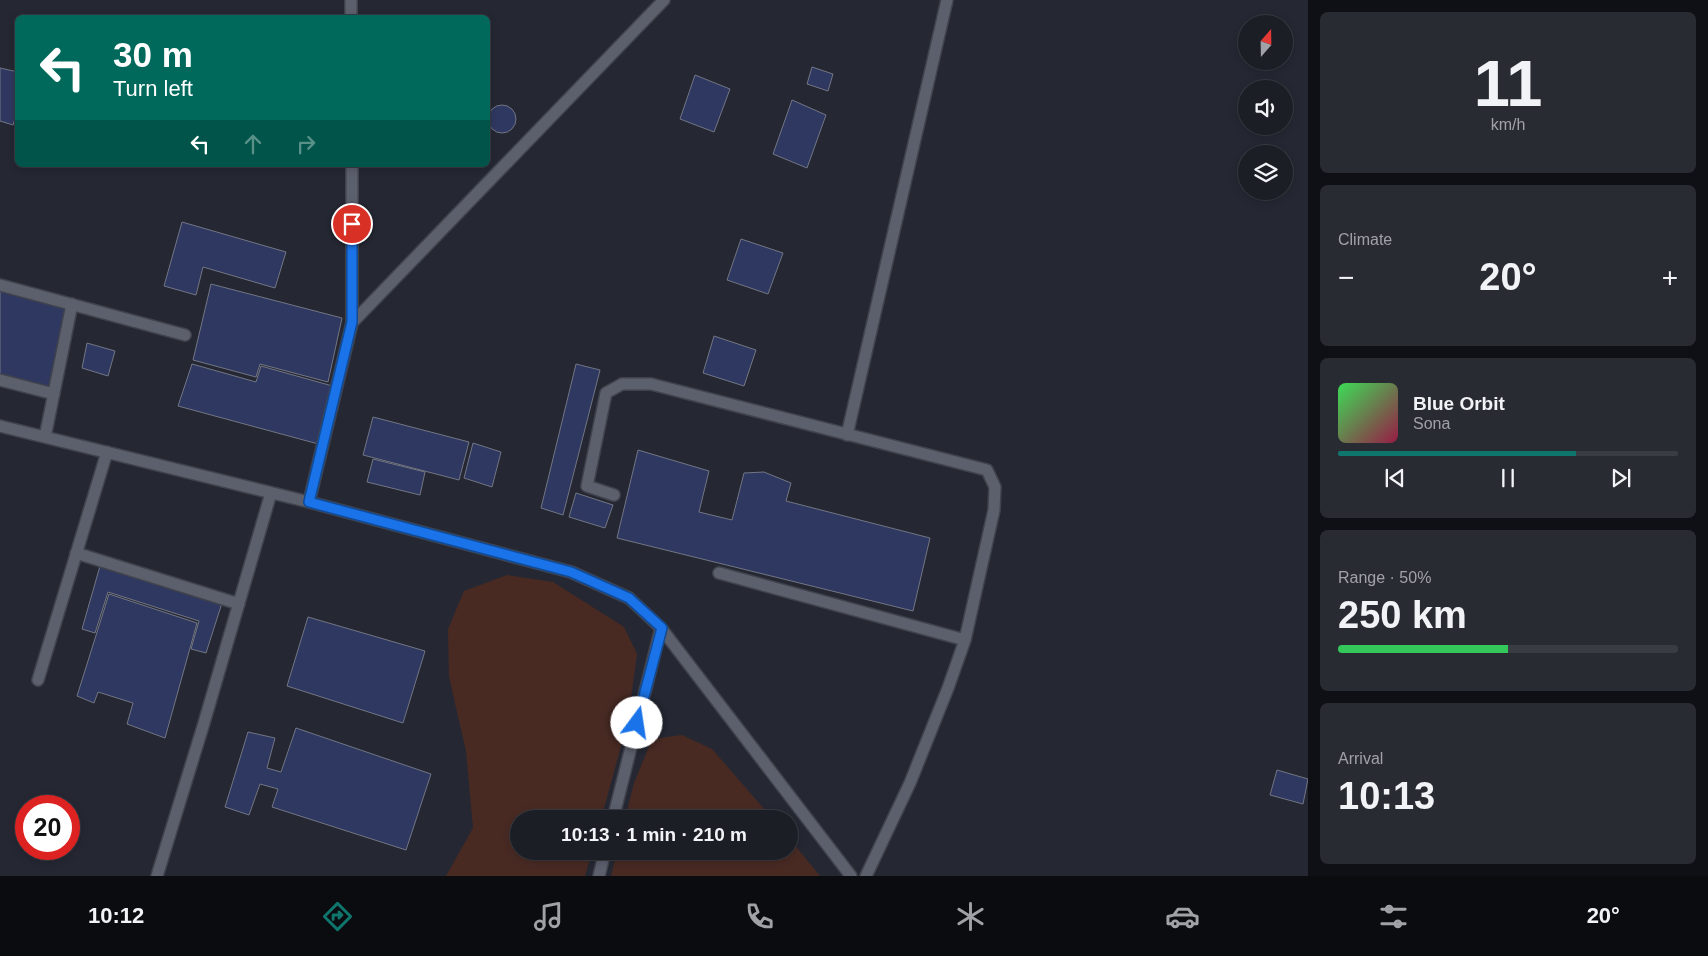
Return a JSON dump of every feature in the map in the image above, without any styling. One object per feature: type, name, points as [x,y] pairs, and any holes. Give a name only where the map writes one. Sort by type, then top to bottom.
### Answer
[{"type":"lane","points":[[351,0],[351,15]]},
{"type":"lane","points":[[352,322],[664,0]]},
{"type":"lane","points":[[847,435],[948,0]]},
{"type":"lane","points":[[309,502],[352,322],[352,167]]},
{"type":"lane","points":[[0,285],[185,335]]},
{"type":"lane","points":[[44,437],[72,304]]},
{"type":"lane","points":[[0,380],[54,394]]},
{"type":"lane","points":[[614,495],[587,486],[606,393],[622,384],[650,384],[987,470],[995,487],[994,510],[965,640],[910,783],[866,876]]},
{"type":"lane","points":[[0,426],[271,492],[571,572],[629,598],[662,628],[851,876]]},
{"type":"lane","points":[[38,680],[106,452]]},
{"type":"lane","points":[[157,876],[271,492]]},
{"type":"lane","points":[[76,553],[238,604]]},
{"type":"lane","points":[[720,573],[965,640]]},
{"type":"lane","points":[[615,810],[662,628]]},
{"type":"lane","points":[[599,876],[603,860]]},
{"type":"shaded area","points":[[507,575],[553,582],[624,627],[637,654],[628,721],[603,810],[510,810],[510,860],[589,860],[585,876],[446,876],[473,828],[466,751],[449,677],[448,629],[464,591]]},
{"type":"shaded area","points":[[682,735],[712,749],[765,810],[627,810],[634,783],[652,739]]},
{"type":"shaded area","points":[[798,849],[820,876],[611,876],[615,860],[798,860]]},
{"type":"building","points":[[812,67],[833,74],[828,91],[807,84]]},
{"type":"building","points":[[0,68],[15,71],[15,119],[13,125],[0,121]]},
{"type":"building","points":[[695,75],[730,89],[714,132],[680,119]]},
{"type":"building","points":[[792,100],[826,115],[807,168],[773,154]]},
{"type":"building","points":[[497,106],[507,106],[515,114],[515,124],[507,132],[497,132],[490,126],[490,112]]},
{"type":"building","points":[[182,222],[286,252],[275,288],[203,267],[196,295],[164,286]]},
{"type":"building","points":[[741,239],[783,253],[768,294],[727,280]]},
{"type":"building","points":[[211,284],[342,318],[328,382],[260,364],[256,377],[193,360]]},
{"type":"building","points":[[0,290],[68,309],[50,387],[0,374]]},
{"type":"building","points":[[714,336],[756,350],[744,386],[703,373]]},
{"type":"building","points":[[87,343],[115,351],[108,376],[82,368]]},
{"type":"building","points":[[192,364],[256,382],[261,366],[336,387],[322,445],[178,406]]},
{"type":"building","points":[[576,364],[600,370],[563,515],[541,508]]},
{"type":"building","points":[[373,417],[469,442],[459,480],[363,455]]},
{"type":"building","points":[[473,443],[501,452],[492,487],[464,478]]},
{"type":"building","points":[[638,450],[709,471],[699,512],[732,520],[744,473],[764,472],[791,483],[786,501],[930,538],[913,611],[617,538]]},
{"type":"building","points":[[373,459],[425,472],[420,495],[367,482]]},
{"type":"building","points":[[576,493],[613,505],[605,528],[569,517]]},
{"type":"building","points":[[100,566],[222,603],[206,653],[191,649],[199,621],[108,592],[95,633],[82,629]]},
{"type":"building","points":[[109,594],[197,623],[165,738],[127,724],[133,703],[98,692],[94,703],[77,696]]},
{"type":"building","points":[[308,617],[425,651],[403,723],[287,686]]},
{"type":"building","points":[[296,728],[431,774],[406,850],[272,807],[278,789],[260,784],[249,815],[225,807],[248,732],[275,738],[267,768],[281,772]]},
{"type":"building","points":[[1277,770],[1308,779],[1303,804],[1270,795]]},
{"type":"route","points":[[352,224],[352,322],[309,502],[571,572],[629,598],[662,628],[637,723]]}]
